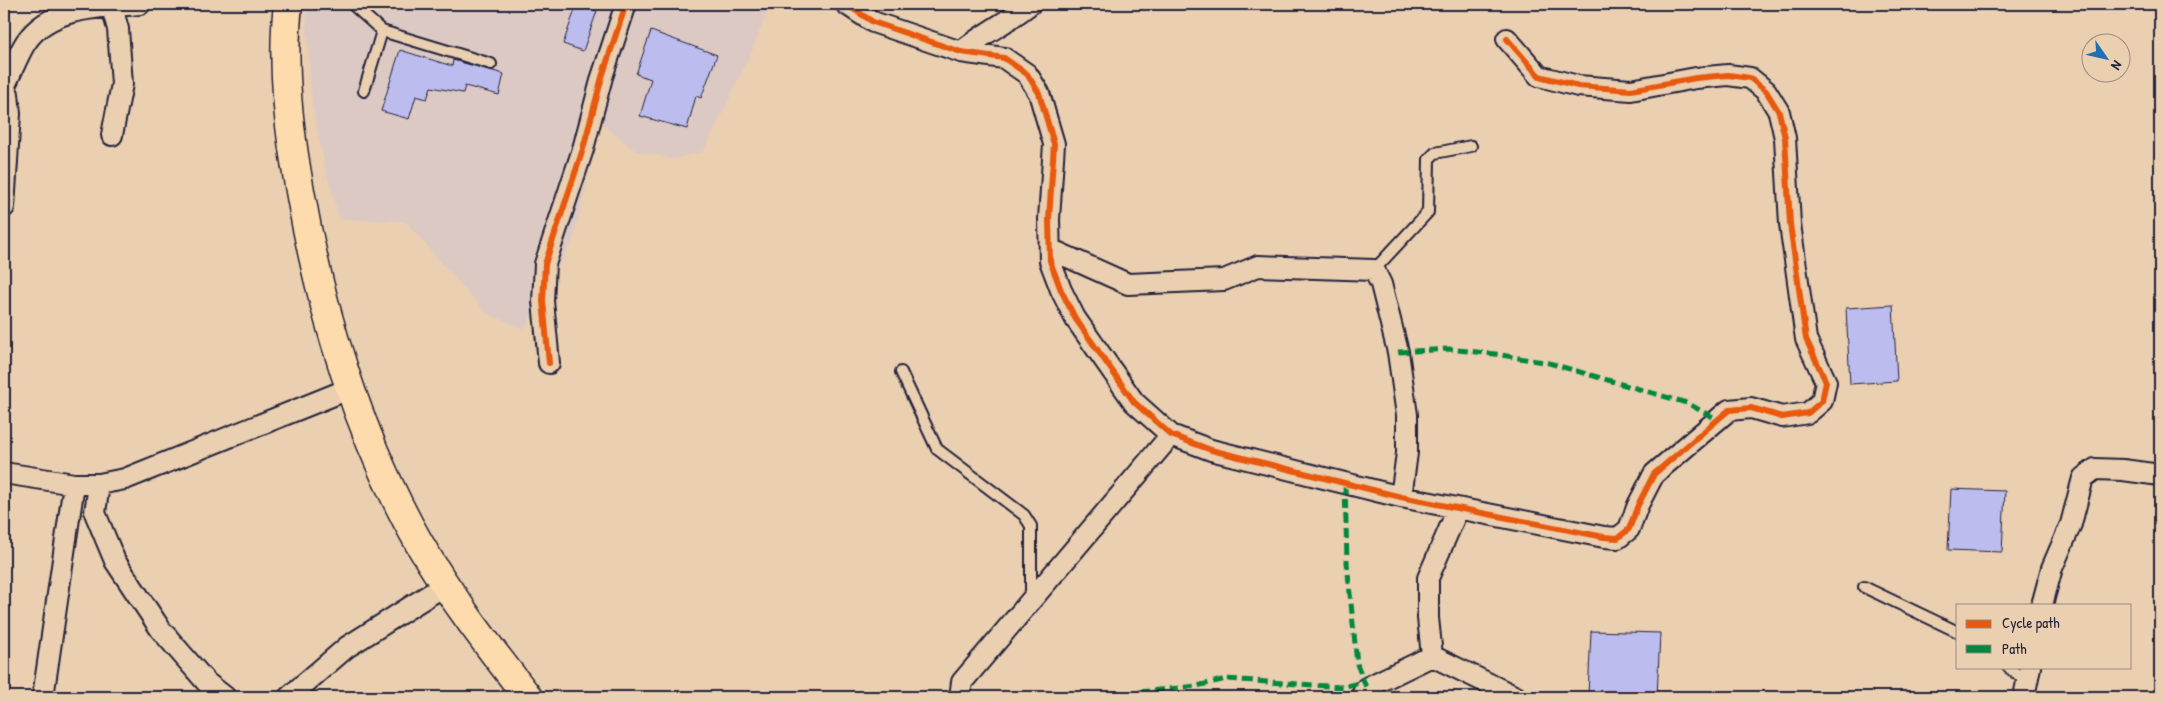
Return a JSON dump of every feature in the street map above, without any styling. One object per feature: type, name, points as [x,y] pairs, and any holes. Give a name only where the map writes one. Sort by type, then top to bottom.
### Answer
[{"type":"highway","points":[[288,4],[286,72],[292,148],[306,226],[325,308],[362,424],[390,486],[419,543],[462,612],[528,697]]},
{"type":"street","points":[[4,207],[10,114],[8,94],[4,87],[27,41],[42,26],[55,18],[84,9],[111,5],[140,4]]},
{"type":"street","points":[[550,363],[543,302],[545,264],[583,149],[602,77],[626,4]]},
{"type":"street","points":[[846,4],[873,22],[961,52],[1004,58],[1026,74],[1039,93],[1054,144],[1050,262],[1061,290],[1075,318],[1134,402],[1171,435],[1211,450],[1401,497],[1604,537],[1618,538],[1629,529],[1638,505],[1654,474],[1729,410],[1751,408],[1782,417],[1808,413],[1822,401],[1826,382],[1806,339],[1790,224],[1786,138],[1779,112],[1766,91],[1750,78],[1728,75],[1665,83],[1630,90],[1578,86],[1539,76],[1507,39]]},
{"type":"street","points":[[961,52],[974,41],[1013,18],[1030,4]]},
{"type":"street","points":[[111,5],[118,29],[122,84],[112,135]]},
{"type":"street","points":[[1050,249],[1128,284],[1224,280],[1258,266],[1374,270],[1382,284],[1398,352],[1407,415],[1407,453],[1401,497]]},
{"type":"street","points":[[4,473],[74,484],[99,484],[125,480],[350,388]]},
{"type":"street","points":[[960,697],[962,682],[1171,435]]},
{"type":"street","points":[[2042,604],[2052,568],[2071,524],[2083,478],[2095,469],[2123,470],[2160,475]]},
{"type":"street","points":[[43,697],[74,484]]},
{"type":"street","points":[[99,484],[95,513],[115,561],[161,630],[207,683],[225,697]]},
{"type":"street","points":[[1432,656],[1428,618],[1428,578],[1458,509]]},
{"type":"street","points":[[289,697],[347,647],[445,585]]},
{"type":"street","points":[[1361,697],[1366,688],[1432,656]]},
{"type":"street","points":[[1432,656],[1516,697]]},
{"type":"lane","points":[[352,4],[382,30],[491,64]]},
{"type":"lane","points":[[364,91],[382,30]]},
{"type":"lane","points":[[1374,270],[1428,212],[1429,160],[1435,153],[1471,146]]},
{"type":"lane","points":[[901,372],[937,449],[1024,515],[1031,526],[1031,601]]},
{"type":"lane","points":[[1864,587],[1956,631]]},
{"type":"lane","points":[[2009,668],[2027,682]]},
{"type":"shaded area","points":[[309,4],[770,4],[753,48],[704,151],[673,159],[636,151],[601,123],[573,240],[524,329],[486,313],[405,221],[340,219],[325,168],[312,104],[306,16]]},
{"type":"building","points":[[577,4],[597,11],[583,51],[563,44]]},
{"type":"building","points":[[651,31],[717,55],[701,98],[696,96],[687,129],[640,116],[651,79],[636,74]]},
{"type":"building","points":[[400,50],[452,66],[453,60],[504,74],[499,95],[465,86],[463,93],[431,87],[427,99],[416,96],[409,119],[381,111]]},
{"type":"building","points":[[1893,305],[1897,381],[1850,384],[1846,308]]},
{"type":"building","points":[[1951,489],[2005,491],[2002,552],[1948,550]]},
{"type":"building","points":[[1591,631],[1660,633],[1657,697],[1588,695]]},
{"type":"marked path","points":[[1398,352],[1449,349],[1549,363],[1687,403],[1718,420]]},
{"type":"marked path","points":[[1345,484],[1347,563],[1357,664],[1366,687]]},
{"type":"marked path","points":[[1139,692],[1197,686],[1226,679],[1341,687],[1364,682]]},
{"type":"cycle path","points":[[549,363],[543,301],[545,264],[583,149],[602,77],[626,4]]},
{"type":"cycle path","points":[[846,4],[873,22],[961,52],[1004,58],[1027,74],[1039,93],[1054,144],[1049,219],[1050,261],[1061,290],[1075,318],[1134,402],[1171,435],[1211,450],[1401,497],[1604,537],[1618,538],[1629,529],[1638,505],[1654,474],[1729,410],[1751,408],[1782,417],[1808,413],[1822,401],[1826,382],[1806,339],[1790,224],[1785,138],[1779,112],[1766,91],[1750,78],[1728,75],[1696,78],[1631,90],[1578,86],[1539,76],[1507,39]]}]
